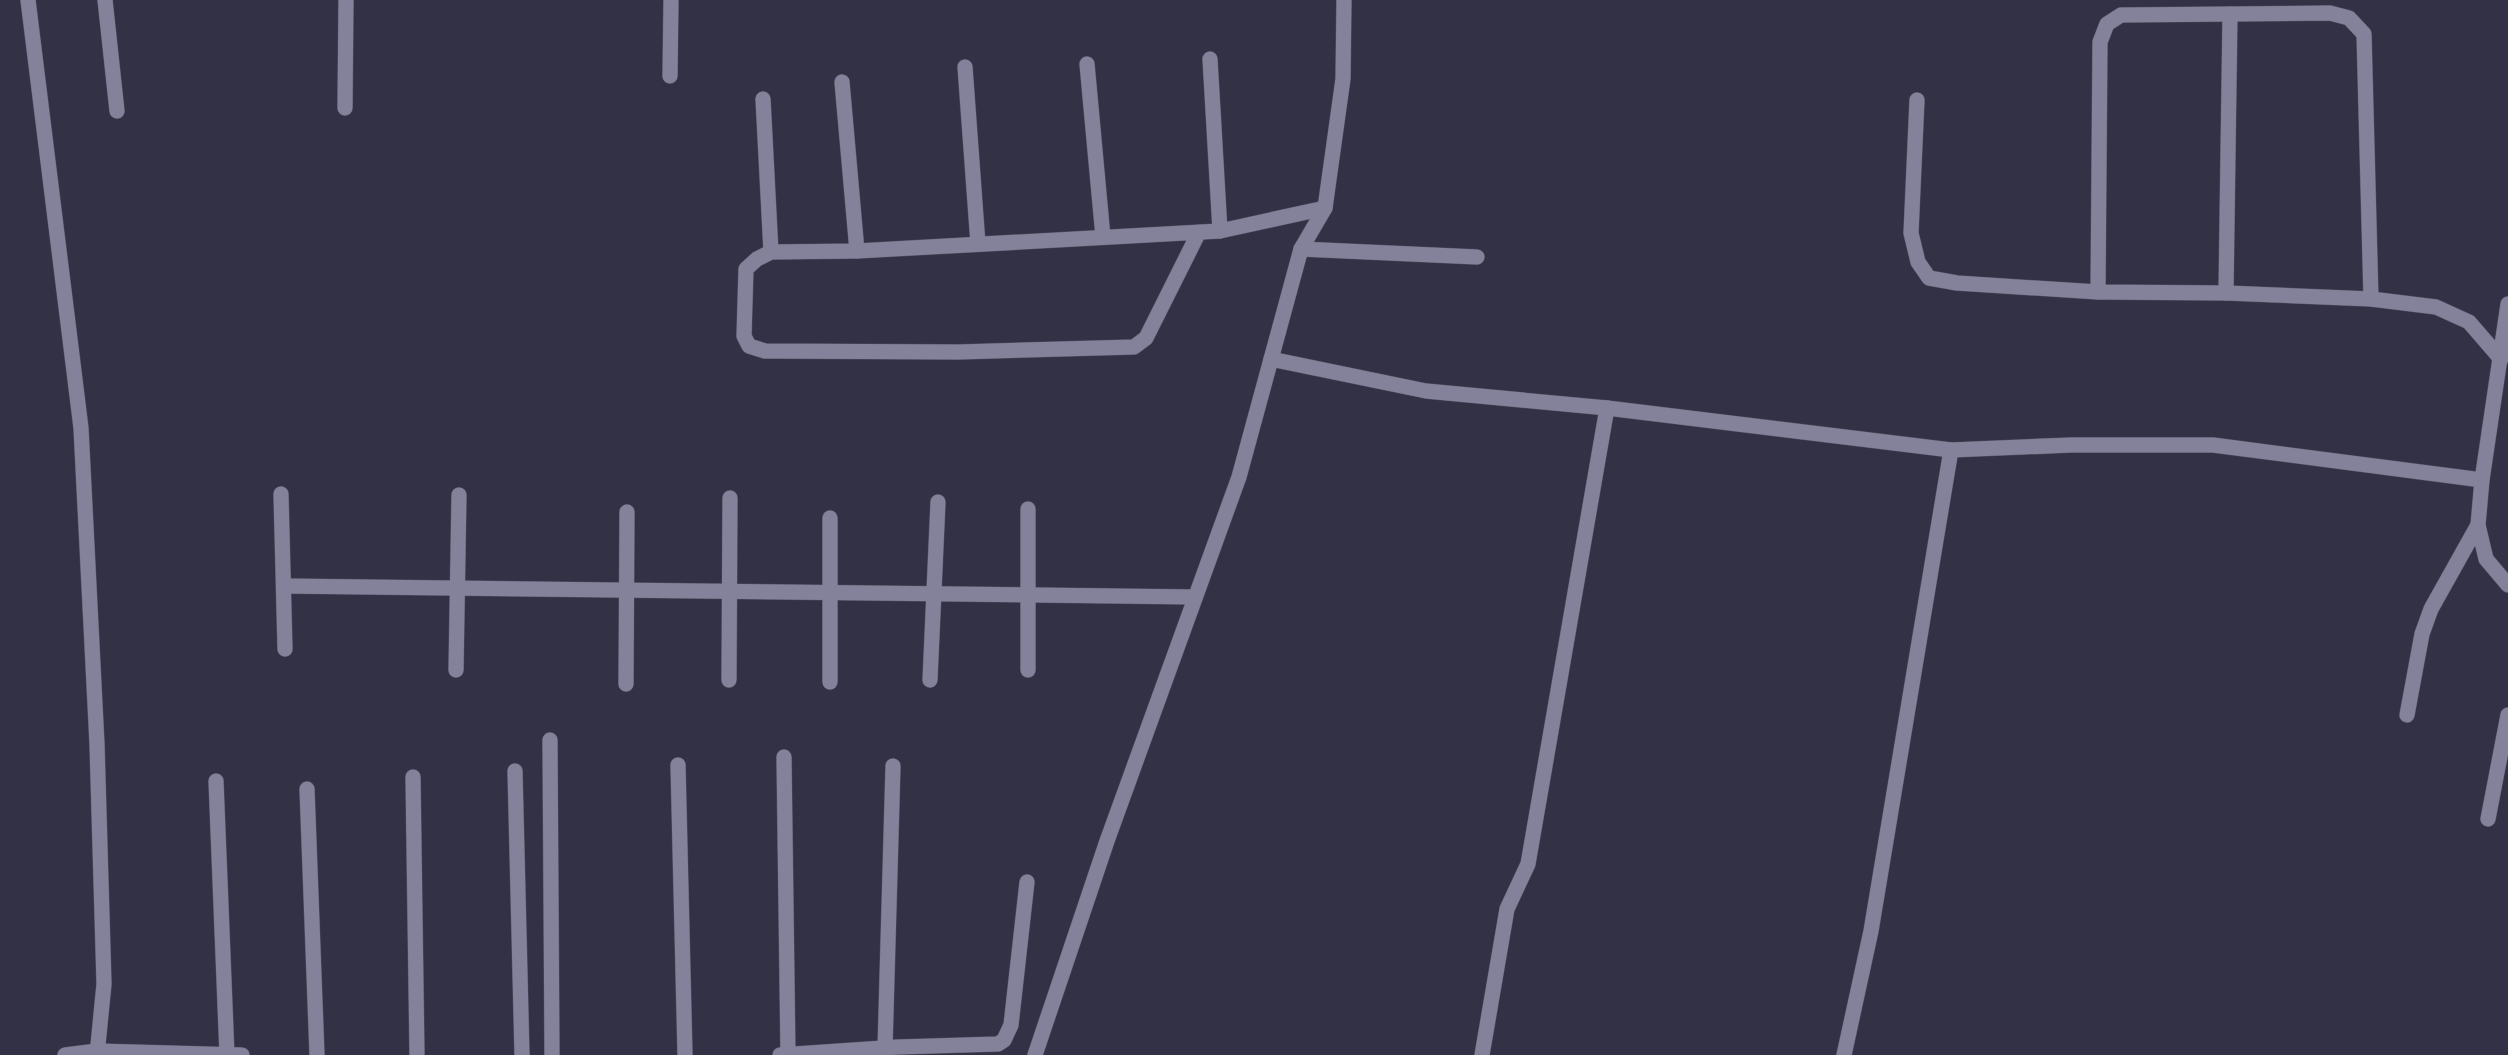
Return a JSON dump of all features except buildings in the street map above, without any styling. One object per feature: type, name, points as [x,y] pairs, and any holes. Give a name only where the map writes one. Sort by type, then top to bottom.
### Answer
[{"type":"street","points":[[28,0],[81,428],[97,744],[104,984],[97,1053]]},
{"type":"street","points":[[105,0],[117,111]]},
{"type":"street","points":[[345,108],[346,0]]},
{"type":"street","points":[[670,76],[671,0]]},
{"type":"street","points":[[1035,1055],[1107,841],[1239,477],[1301,249],[1325,208],[1343,79],[1344,0]]},
{"type":"street","points":[[2098,292],[2100,42],[2108,24],[2121,15],[2330,13],[2349,18],[2364,34],[2371,299]]},
{"type":"street","points":[[2226,293],[2230,14]]},
{"type":"street","points":[[1210,58],[1220,231]]},
{"type":"street","points":[[1088,64],[1103,237]]},
{"type":"street","points":[[965,67],[978,244]]},
{"type":"street","points":[[842,82],[857,251]]},
{"type":"street","points":[[763,99],[771,252]]},
{"type":"street","points":[[1917,100],[1911,233],[1918,262],[1929,278],[1958,283],[2098,292],[2226,293],[2371,299],[2436,307],[2469,322],[2501,359]]},
{"type":"street","points":[[1199,232],[1146,338],[1134,347],[958,352],[765,351],[749,346],[744,336],[746,269],[757,259],[771,252],[857,251],[1103,237],[1199,232],[1220,231],[1325,208]]},
{"type":"street","points":[[1301,249],[1477,257]]},
{"type":"street","points":[[2508,304],[2482,480],[2478,525],[2486,559],[2508,585]]},
{"type":"street","points":[[1271,359],[1426,391],[1606,408],[1951,450],[2071,445],[2213,445],[2482,480]]},
{"type":"street","points":[[1482,1055],[1507,909],[1528,864],[1606,408]]},
{"type":"street","points":[[1844,1055],[1871,931],[1951,450]]},
{"type":"street","points":[[281,494],[285,649]]},
{"type":"street","points":[[456,670],[459,495]]},
{"type":"street","points":[[729,680],[730,498]]},
{"type":"street","points":[[930,680],[932,594],[938,502]]},
{"type":"street","points":[[1028,509],[1028,670]]},
{"type":"street","points":[[626,684],[627,512]]},
{"type":"street","points":[[830,518],[830,682]]},
{"type":"street","points":[[2407,715],[2422,634],[2431,609],[2478,525]]},
{"type":"street","points":[[284,586],[1195,597]]},
{"type":"street","points":[[2488,819],[2508,715]]},
{"type":"street","points":[[550,740],[552,1055]]},
{"type":"street","points":[[784,757],[788,1054]]},
{"type":"street","points":[[678,765],[685,1055]]},
{"type":"street","points":[[892,1050],[893,766]]},
{"type":"street","points":[[515,771],[522,1055]]},
{"type":"street","points":[[413,777],[417,1055]]},
{"type":"street","points":[[216,781],[226,1054]]},
{"type":"street","points":[[307,789],[317,1055]]},
{"type":"street","points":[[780,1055],[998,1044],[1004,1040],[1011,1025],[1027,882]]},
{"type":"street","points":[[65,1055],[97,1053],[243,1055]]}]
